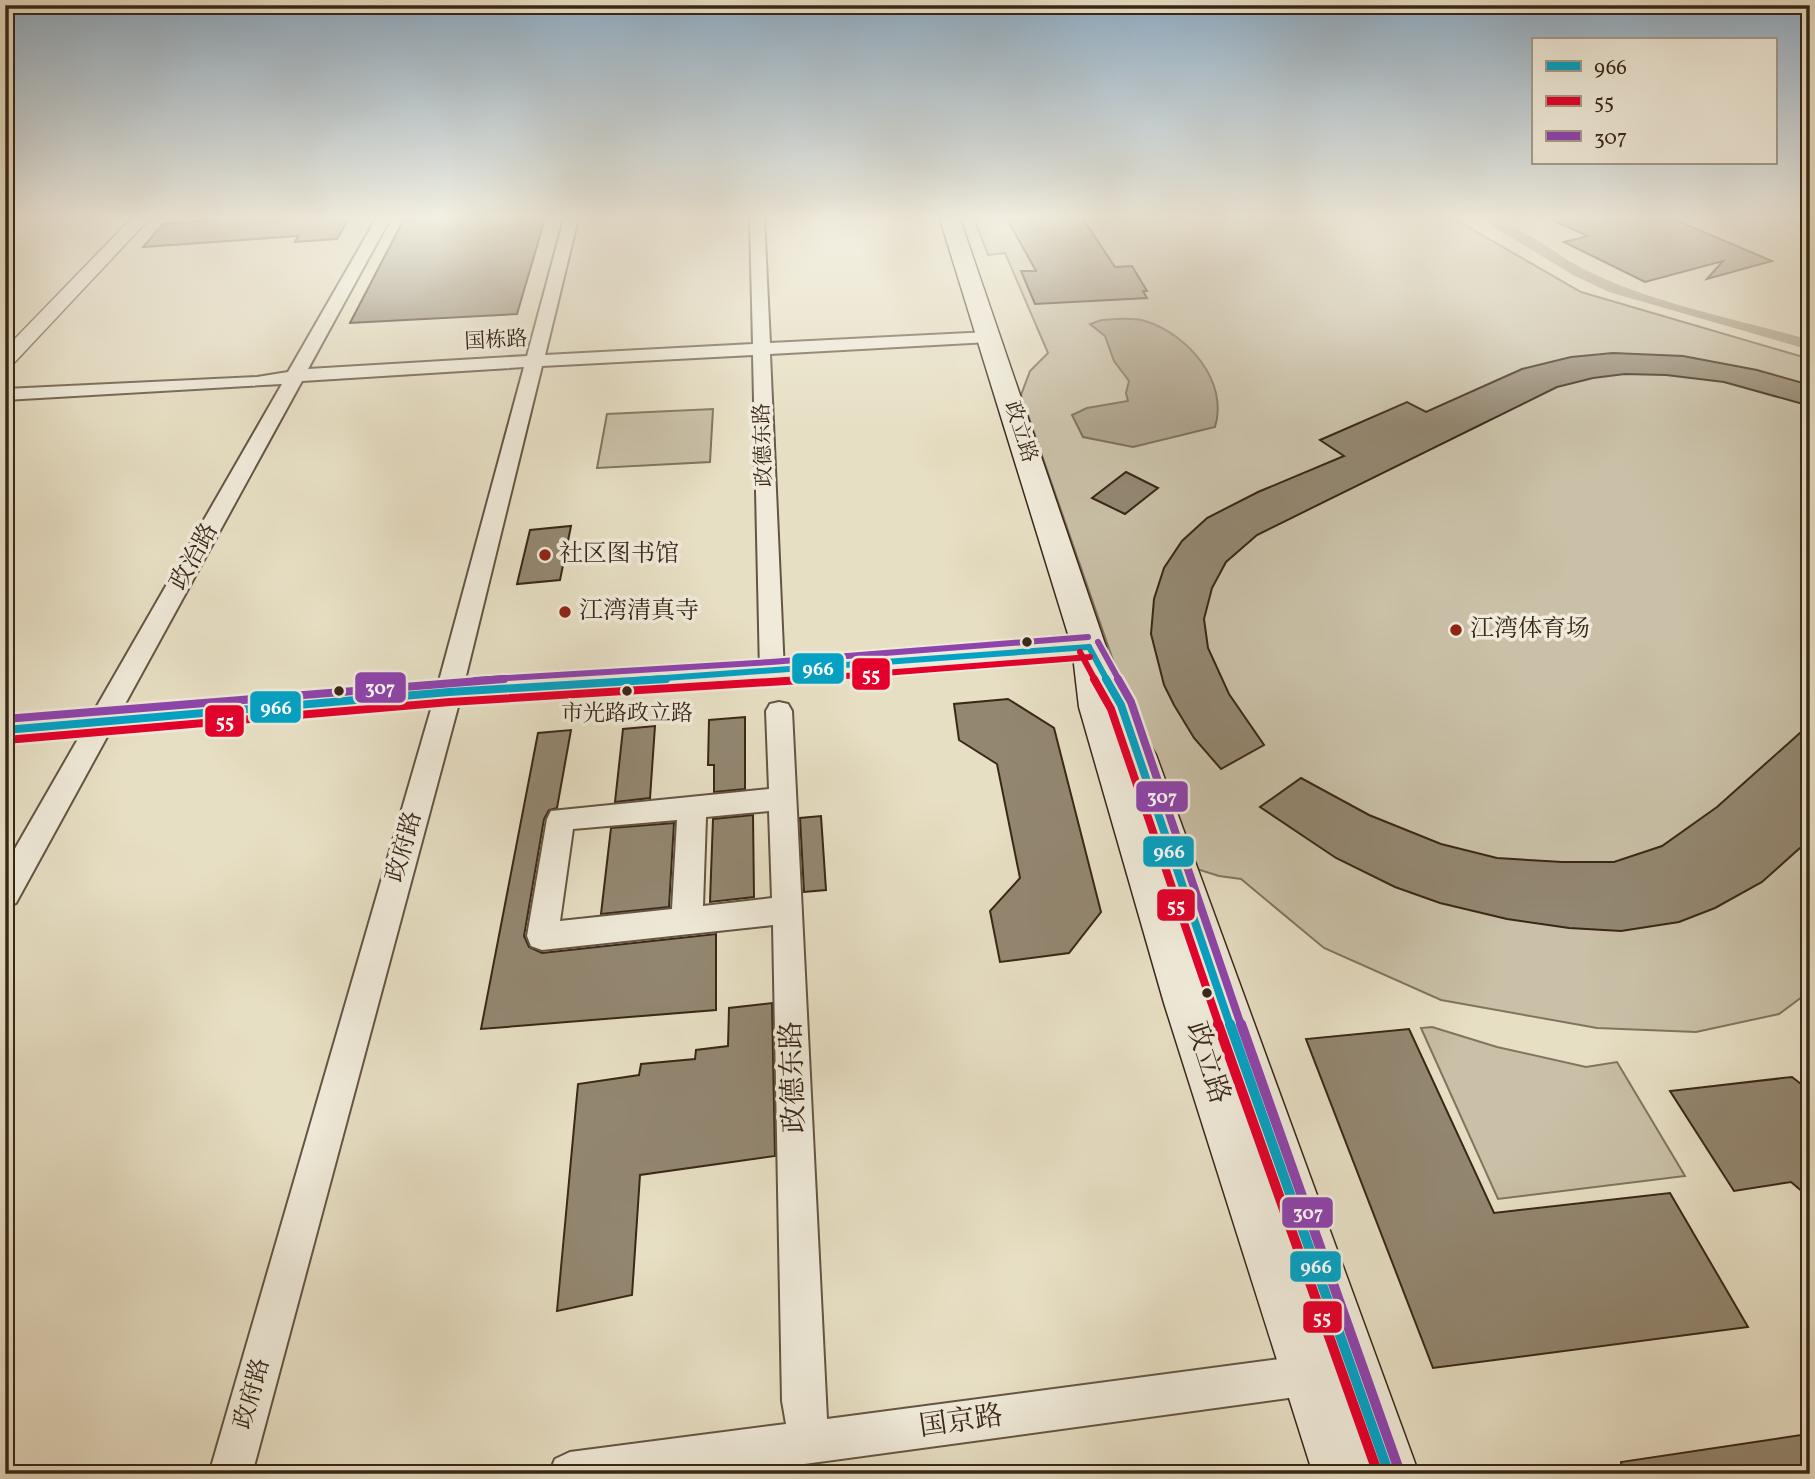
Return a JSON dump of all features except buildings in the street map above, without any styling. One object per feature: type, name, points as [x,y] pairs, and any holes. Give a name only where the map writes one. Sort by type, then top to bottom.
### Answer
[{"type":"main road","name":"政立路","points":[[973,288],[1089,647],[1121,705],[1331,1371],[1343,1474]]},
{"type":"main road","name":"政立路","points":[[1331,1371],[1389,1474]]},
{"type":"street","points":[[5,361],[74,288]]},
{"type":"street","name":"政治路","points":[[5,894],[345,288]]},
{"type":"street","name":"政府路","points":[[230,1474],[449,692],[554,288]]},
{"type":"street","name":"政德东路","points":[[759,288],[772,672]]},
{"type":"street","name":"国栋路","points":[[5,396],[257,382],[324,372],[989,337]]},
{"type":"street","points":[[5,730],[449,692],[772,672],[1089,647]]},
{"type":"street","name":"政德东路","points":[[779,711],[803,1401],[810,1442]]},
{"type":"street","points":[[782,799],[561,819],[542,936],[787,910]]},
{"type":"street","points":[[687,921],[692,807]]},
{"type":"street","name":"国京路","points":[[570,1474],[1331,1371]]},
{"type":"shaded area","name":"江湾体育场","points":[[1020,288],[1574,288],[1810,359],[1810,991],[1779,1014],[1696,1032],[1597,1028],[1441,1000],[1324,948],[1241,879],[1219,876],[1184,865],[1021,395],[1030,371],[1048,353]]},
{"type":"shaded area","points":[[1102,320],[1145,321],[1161,327],[1190,348],[1210,377],[1216,393],[1218,410],[1215,427],[1133,447],[1083,437],[1072,415],[1087,408],[1128,401],[1126,393],[1129,381],[1114,361],[1105,336],[1090,324]]},
{"type":"shaded area","points":[[713,409],[710,462],[597,468],[607,414]]},
{"type":"shaded area","points":[[1432,1027],[1497,1047],[1586,1067],[1617,1062],[1685,1176],[1498,1199],[1421,1028]]},
{"type":"waterway","points":[[1613,288],[1810,345]]},
{"type":"transit line","name":"307","points":[[5,719],[448,682],[771,662],[1088,637]]},
{"type":"transit line","name":"307","points":[[1098,642],[1131,702],[1179,849],[1399,1470]]},
{"type":"transit line","name":"966","points":[[1089,647],[1121,705],[1169,852],[1389,1474]]},
{"type":"transit line","name":"966","points":[[5,730],[449,692],[772,672],[1089,647]]},
{"type":"transit line","name":"55","points":[[1080,652],[1111,709],[1159,856],[1378,1474]]},
{"type":"transit line","name":"55","points":[[6,740],[450,702],[773,682],[1090,657]]},
{"type":"place","name":"社区图书馆","points":[[545,555]]},
{"type":"place","name":"江湾清真寺","points":[[565,612]]},
{"type":"place","name":"江湾体育场","points":[[1456,630]]},
{"type":"place","name":"市光路政立路","points":[[627,691]]}]
